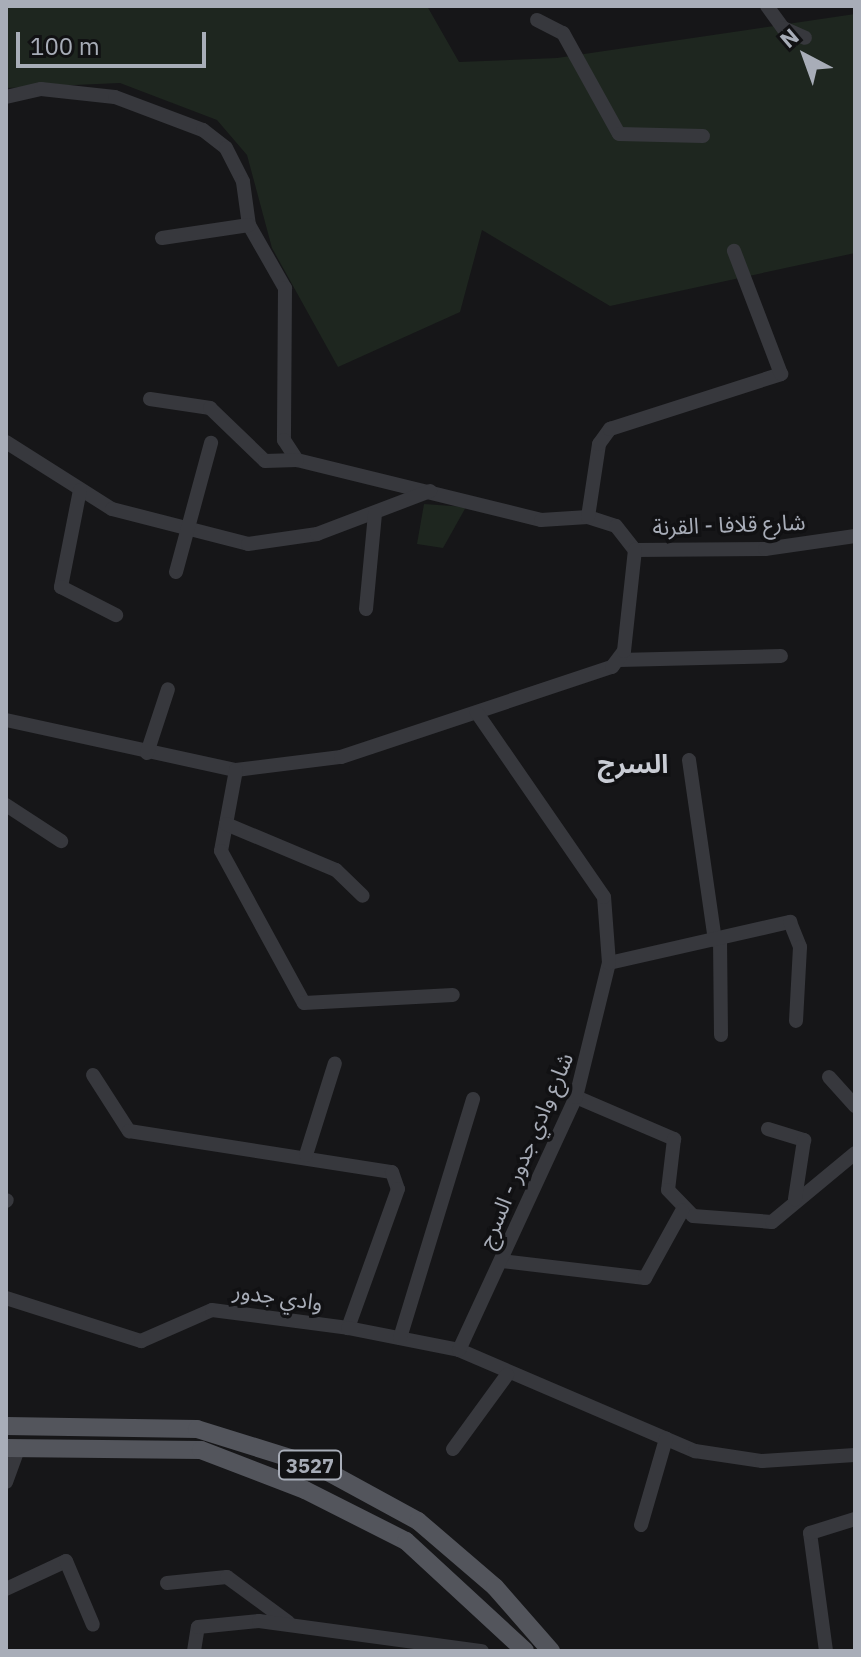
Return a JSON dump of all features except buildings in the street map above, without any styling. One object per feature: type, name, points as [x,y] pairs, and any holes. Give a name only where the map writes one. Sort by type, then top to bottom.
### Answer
[{"type":"main road","name":"3527","points":[[6,1426],[197,1429],[319,1467],[418,1521],[495,1587],[551,1651]]},
{"type":"main road","name":"3527","points":[[13,1447],[201,1450],[305,1490],[406,1541],[525,1651]]},
{"type":"street","points":[[767,6],[783,28],[805,38]]},
{"type":"street","points":[[537,20],[563,33],[619,134],[703,136]]},
{"type":"street","points":[[6,97],[41,89],[115,97],[203,130],[235,162],[249,225],[288,302],[284,440],[297,460]]},
{"type":"street","points":[[162,238],[249,225]]},
{"type":"street","points":[[150,399],[210,408],[265,461],[297,460],[541,520],[588,517],[599,444],[610,429],[781,374],[734,251]]},
{"type":"street","points":[[6,442],[116,510],[276,546],[375,514],[431,491]]},
{"type":"street","points":[[176,572],[211,443]]},
{"type":"street","points":[[80,490],[61,587],[116,615]]},
{"type":"street","points":[[366,609],[375,514]]},
{"type":"street","name":"شارع قلافا - القرنة","points":[[588,517],[616,526],[635,550],[765,549],[855,536]]},
{"type":"street","points":[[619,660],[635,550]]},
{"type":"street","points":[[6,720],[236,770],[341,757],[477,713],[619,660],[781,656]]},
{"type":"street","points":[[147,753],[168,689]]},
{"type":"street","name":"شارع وادي جدور - السرج","points":[[459,1350],[576,1097],[609,963],[604,897],[477,713]]},
{"type":"street","points":[[689,760],[718,939],[721,1035]]},
{"type":"street","points":[[236,770],[221,851],[304,1003],[453,995]]},
{"type":"street","points":[[6,805],[61,841]]},
{"type":"street","points":[[226,824],[336,870],[363,896]]},
{"type":"street","points":[[609,963],[793,923],[800,947],[796,1021]]},
{"type":"street","points":[[306,1155],[335,1063]]},
{"type":"street","points":[[93,1075],[129,1131],[383,1168],[397,1181],[348,1328]]},
{"type":"street","points":[[829,1077],[855,1106]]},
{"type":"street","points":[[576,1097],[674,1139],[668,1190],[682,1211],[758,1225],[855,1153]]},
{"type":"street","points":[[400,1338],[473,1099]]},
{"type":"street","points":[[768,1129],[804,1140],[795,1200]]},
{"type":"street","points":[[502,1261],[645,1278],[682,1211]]},
{"type":"street","name":"وادي جدور","points":[[6,1298],[141,1341],[212,1310],[348,1328],[459,1350],[507,1375],[666,1439],[762,1461],[855,1455]]},
{"type":"street","points":[[453,1449],[507,1375]]},
{"type":"street","points":[[641,1525],[666,1439]]},
{"type":"street","points":[[6,1482],[13,1447]]},
{"type":"street","points":[[826,1651],[811,1531],[855,1519]]},
{"type":"street","points":[[6,1589],[66,1561],[93,1625]]},
{"type":"street","points":[[167,1583],[227,1577],[288,1623]]},
{"type":"street","points":[[194,1651],[191,1636],[200,1626],[288,1623],[355,1639],[482,1651]]},
{"type":"shaded area","points":[[6,6],[427,6],[459,62],[557,58],[855,14],[855,253],[610,306],[482,230],[460,312],[338,367],[272,248],[247,155],[217,120],[120,83],[6,88]]},
{"type":"shaded area","points":[[424,504],[466,507],[443,548],[417,544]]},
{"type":"district","name":"السرج","points":[[633,764]]}]
